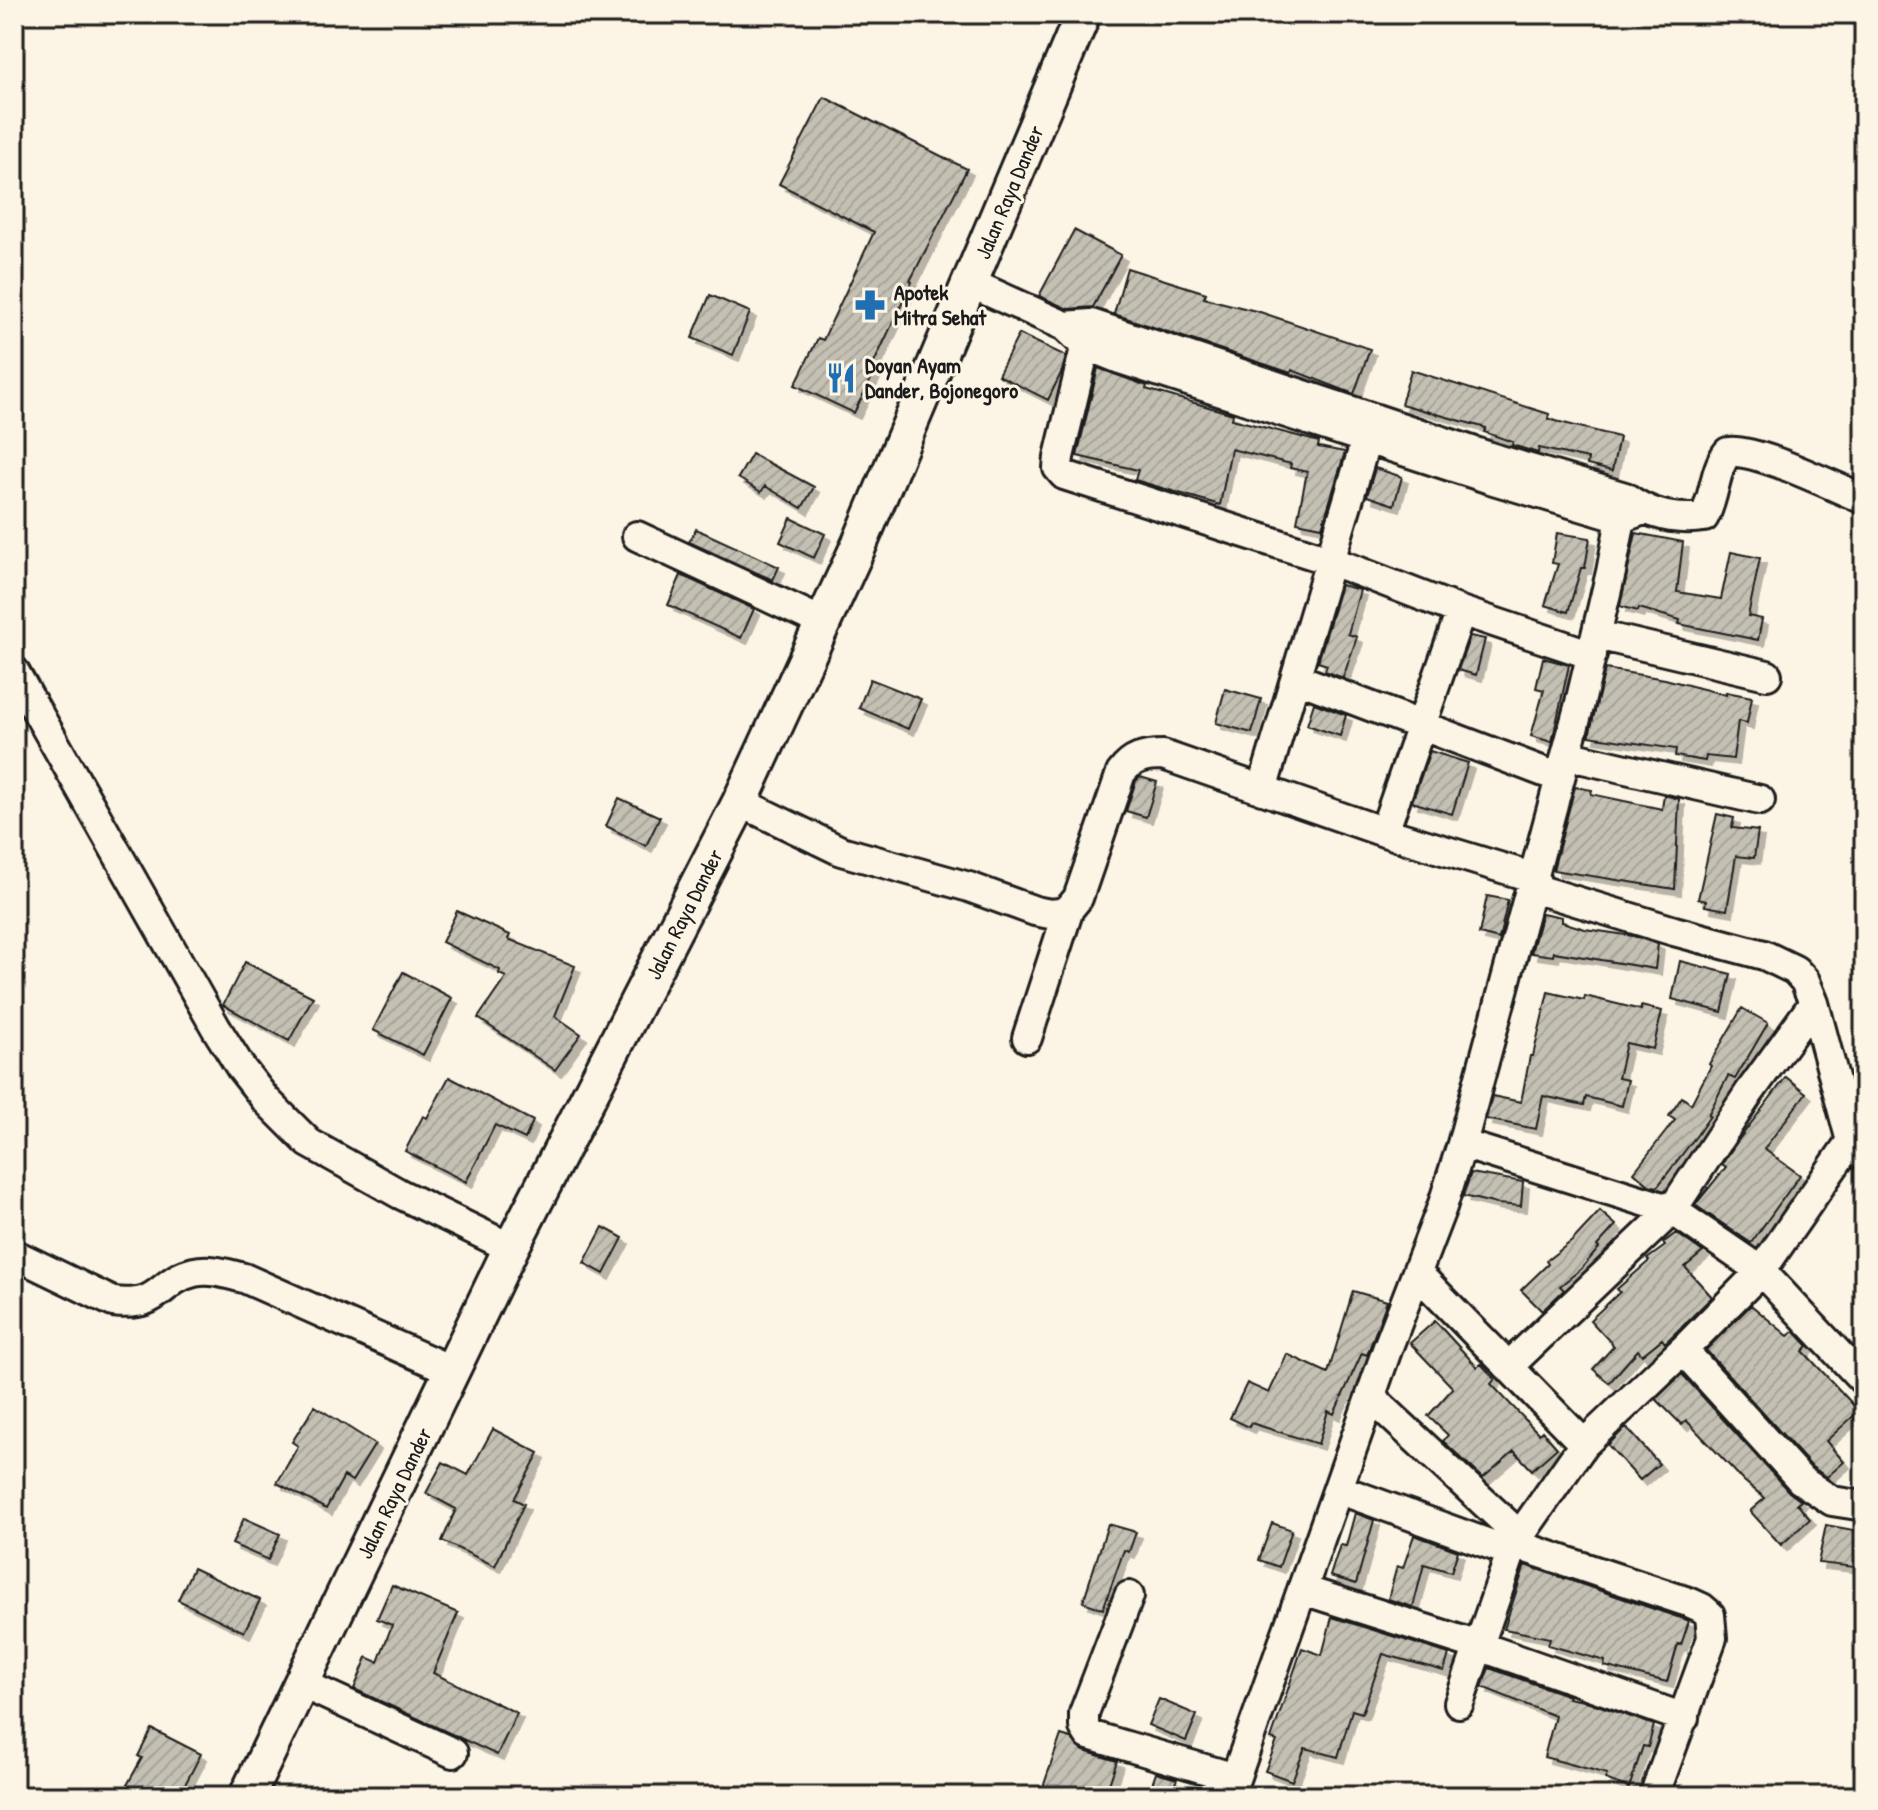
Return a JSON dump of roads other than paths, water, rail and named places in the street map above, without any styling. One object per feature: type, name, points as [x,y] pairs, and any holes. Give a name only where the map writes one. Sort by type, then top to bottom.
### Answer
[{"type":"main road","name":"Jalan Raya Dander","points":[[247,1796],[511,1248],[740,802],[824,623],[1083,14]]},
{"type":"street","points":[[970,283],[1123,348],[1490,468],[1629,508],[1686,519],[1704,517],[1711,504],[1722,459],[1728,452],[1736,450],[1864,499]]},
{"type":"street","points":[[1080,332],[1059,457],[1058,468],[1064,475],[1329,560],[1461,611],[1594,645],[1767,675]]},
{"type":"street","points":[[1262,790],[1370,428]]},
{"type":"street","points":[[1129,1596],[1084,1713],[1084,1727],[1089,1735],[1232,1787],[1462,1144],[1534,883],[1629,508]]},
{"type":"street","points":[[637,536],[824,623]]},
{"type":"street","points":[[1384,832],[1461,611]]},
{"type":"street","points":[[14,671],[216,1028],[266,1100],[309,1143],[347,1167],[511,1248]]},
{"type":"street","points":[[1296,678],[1420,726],[1563,767],[1760,800]]},
{"type":"street","points":[[1027,1038],[1069,909],[1078,898],[1115,786],[1129,763],[1138,758],[1163,755],[1534,883],[1781,961],[1805,981],[1858,1148],[1761,1271],[1584,1444],[1515,1544],[1459,1703]]},
{"type":"street","points":[[740,802],[824,843],[863,858],[969,887],[1035,911],[1050,914],[1069,909]]},
{"type":"street","points":[[1510,1365],[1672,1210],[1749,1093],[1814,1003]]},
{"type":"street","points":[[1462,1144],[1672,1210],[1761,1271],[1864,1381]]},
{"type":"street","points":[[14,1254],[113,1302],[129,1304],[144,1302],[191,1272],[213,1270],[244,1278],[453,1371]]},
{"type":"street","points":[[1417,1273],[1584,1444]]},
{"type":"street","points":[[1683,1350],[1801,1480],[1832,1501],[1864,1506]]},
{"type":"street","points":[[1371,1397],[1515,1544]]},
{"type":"street","points":[[1338,1489],[1691,1603],[1710,1615],[1712,1638],[1654,1796]]},
{"type":"street","points":[[1303,1590],[1479,1646],[1684,1718]]},
{"type":"street","points":[[301,1683],[453,1753]]},
{"type":"place","name":"Apotek Mitra Sehat","points":[[870,305]]},
{"type":"place","name":"Doyan Ayam Dander, Bojonegoro","points":[[841,378]]}]
